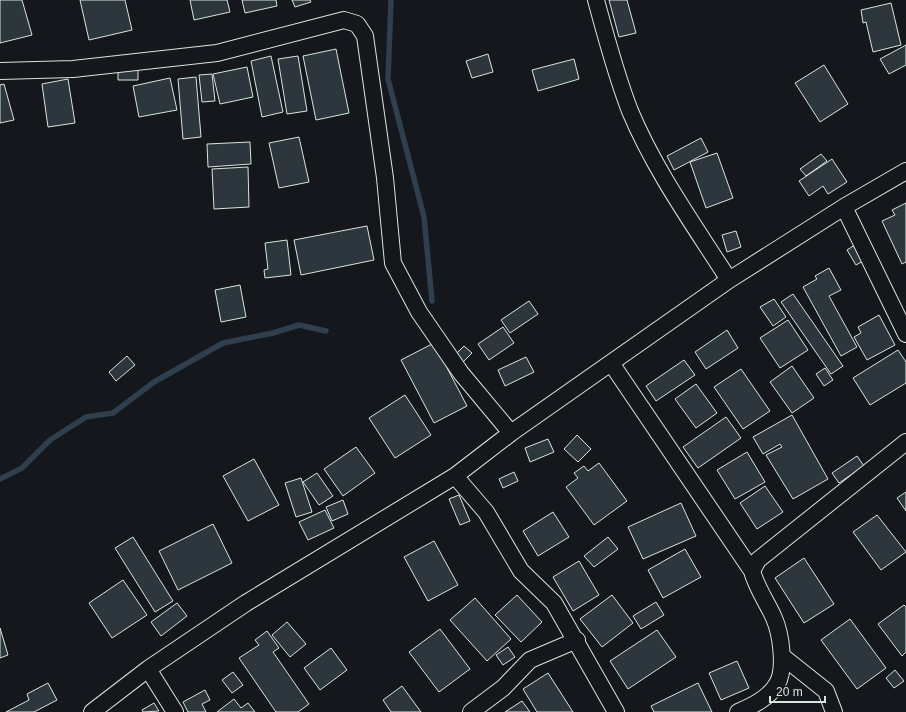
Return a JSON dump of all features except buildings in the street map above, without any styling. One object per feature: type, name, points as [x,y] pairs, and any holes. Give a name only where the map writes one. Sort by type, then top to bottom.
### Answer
[{"type":"street","points":[[596,0],[612,59],[631,111],[655,163],[729,280]]},
{"type":"street","points":[[0,71],[73,69],[217,53],[344,20],[357,24],[365,36],[384,178],[393,263],[419,312],[461,373],[512,433]]},
{"type":"street","points":[[92,712],[148,669],[246,603],[455,476],[512,433],[729,280],[844,207],[906,171]]},
{"type":"street","points":[[844,207],[906,334]]},
{"type":"street","points":[[612,362],[752,571],[756,586],[774,619],[780,638],[782,656],[778,684],[769,694],[756,704],[738,712]]},
{"type":"street","points":[[752,571],[758,560],[906,442]]},
{"type":"street","points":[[455,476],[486,512],[521,571],[554,603],[577,640],[616,712]]},
{"type":"street","points":[[471,712],[503,688],[530,660],[577,640]]},
{"type":"street","points":[[782,656],[826,691],[834,712]]},
{"type":"street","points":[[148,669],[175,712]]},
{"type":"waterway","points":[[391,0],[388,79],[424,217],[432,301]]},
{"type":"waterway","points":[[0,479],[22,468],[50,440],[86,417],[113,413],[154,382],[223,343],[273,333],[299,325],[326,331]]}]
